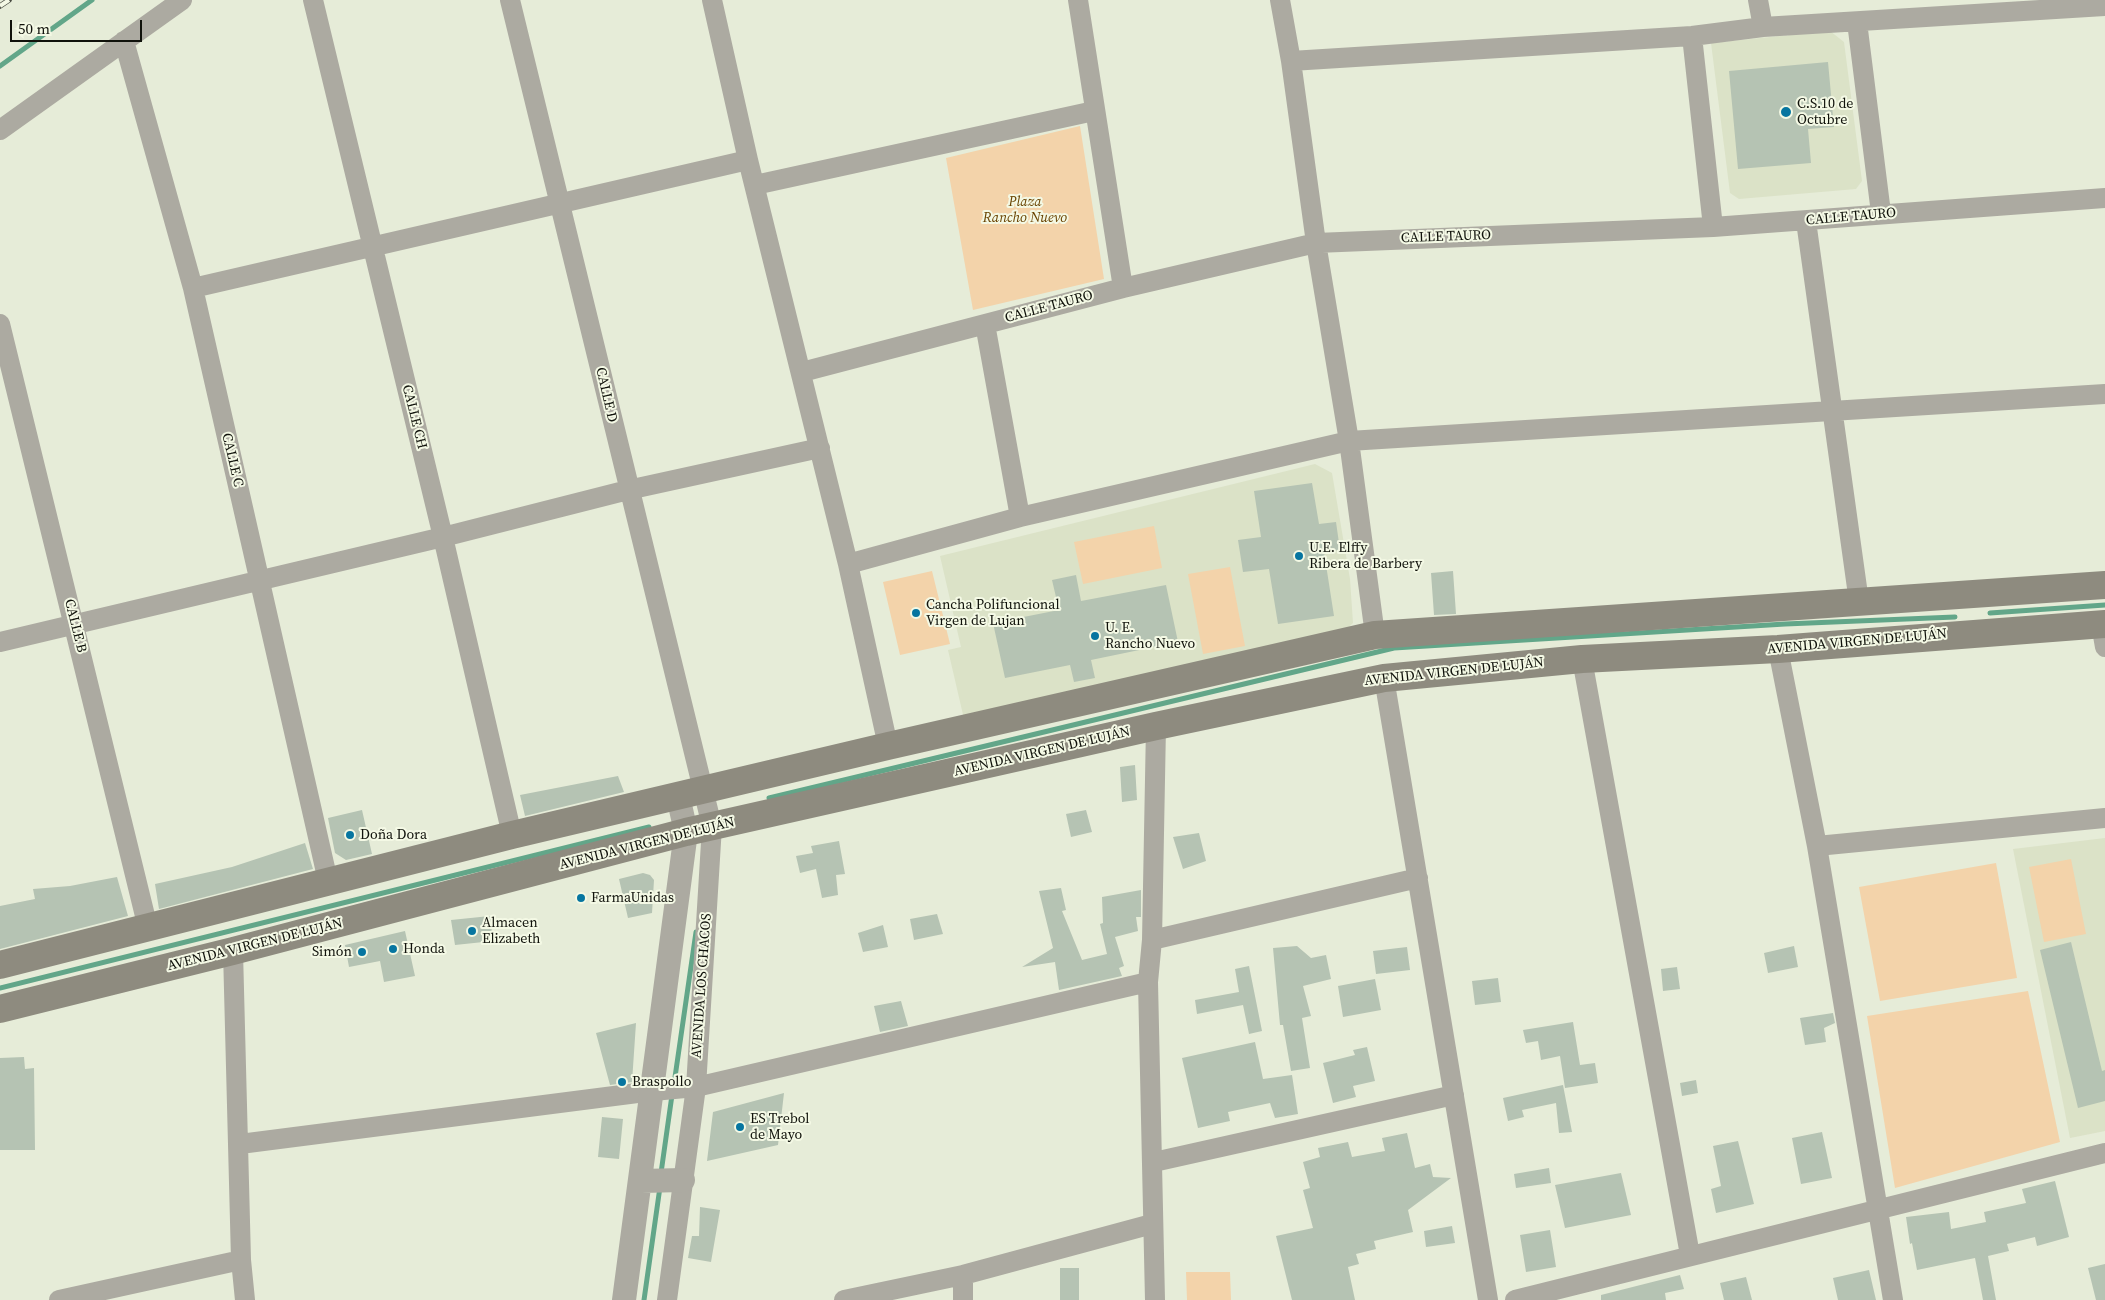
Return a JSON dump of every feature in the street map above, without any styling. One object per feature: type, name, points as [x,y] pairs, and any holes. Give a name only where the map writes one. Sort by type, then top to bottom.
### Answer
[{"type":"main road","points":[[0,965],[328,881],[691,793],[888,746],[1375,636],[2105,585]]},
{"type":"main road","points":[[1963,594],[1967,634]]},
{"type":"main road","name":"AVENIDA VIRGEN DE LUJÁN","points":[[0,1009],[233,951],[686,832],[1156,726],[1384,678],[1582,659],[1778,649],[1967,634],[2104,631]]},
{"type":"street","points":[[0,130],[182,0]]},
{"type":"street","name":"CALLE CH","points":[[313,0],[443,538],[512,836]]},
{"type":"street","name":"CALLE D","points":[[510,0],[561,203],[628,490],[691,793]]},
{"type":"street","points":[[1078,0],[1123,288]]},
{"type":"street","points":[[1280,0],[1291,61],[1316,242],[1349,441],[1375,636]]},
{"type":"street","points":[[1758,0],[1763,27]]},
{"type":"street","points":[[715,1],[748,160],[848,564],[888,746]]},
{"type":"street","points":[[1291,61],[1692,36],[1763,27],[2105,6]]},
{"type":"street","points":[[1857,22],[1881,213]]},
{"type":"street","points":[[1692,36],[1713,227]]},
{"type":"street","name":"CALLE C","points":[[124,41],[193,288],[328,881]]},
{"type":"street","points":[[755,185],[1094,111]]},
{"type":"street","points":[[193,288],[372,245],[748,160]]},
{"type":"street","name":"CALLE TAURO","points":[[802,372],[1123,288],[1316,242],[1713,227],[1806,221],[1881,213],[2105,198]]},
{"type":"street","points":[[1806,221],[1859,602]]},
{"type":"street","name":"CALLE B","points":[[0,324],[148,928]]},
{"type":"street","points":[[985,324],[1020,517]]},
{"type":"street","points":[[848,564],[1020,517],[1349,441],[2105,394]]},
{"type":"street","points":[[0,642],[259,579],[443,538],[628,490],[820,448]]},
{"type":"street","points":[[1778,649],[1817,846],[1876,1210],[1893,1300]]},
{"type":"street","points":[[1582,659],[1690,1255]]},
{"type":"street","points":[[1384,678],[1488,1300]]},
{"type":"street","points":[[1155,1300],[1152,1224],[1154,1162],[1148,982],[1152,940],[1156,726]]},
{"type":"street","name":"AVENIDA LOS CHACOS","points":[[624,1300],[690,1088],[712,826],[691,793]]},
{"type":"street","name":"AVENIDA LOS CHACOS","points":[[667,1300],[657,1090],[691,793]]},
{"type":"street","points":[[1817,846],[2105,818]]},
{"type":"street","points":[[1152,940],[1418,878]]},
{"type":"street","points":[[233,951],[240,1144],[241,1260],[245,1300]]},
{"type":"street","points":[[240,1144],[657,1090],[690,1088],[1148,982]]},
{"type":"street","points":[[1154,1162],[1454,1094]]},
{"type":"street","points":[[1515,1300],[2105,1153]]},
{"type":"street","points":[[844,1300],[963,1275],[1152,1224]]},
{"type":"street","points":[[59,1300],[241,1260]]},
{"type":"street","points":[[963,1275],[963,1300]]},
{"type":"shaded area","name":"C.S.10 de Octubre","points":[[1830,31],[1844,42],[1862,181],[1856,189],[1739,199],[1730,193],[1711,43]]},
{"type":"shaded area","points":[[1315,464],[1332,473],[1350,579],[1353,623],[1345,631],[964,719],[948,650],[961,647],[940,556]]},
{"type":"shaded area","points":[[2105,838],[2105,1131],[2070,1138],[2013,849]]},
{"type":"green space","name":"Plaza Rancho Nuevo","points":[[1080,126],[1104,279],[973,310],[946,158]]},
{"type":"green space","points":[[1154,526],[1162,568],[1083,584],[1074,542]]},
{"type":"green space","points":[[1230,567],[1245,646],[1203,654],[1188,574]]},
{"type":"green space","name":"Cancha Polifuncional Virgen de Lujan","points":[[932,571],[950,644],[900,655],[883,582]]},
{"type":"green space","points":[[2071,859],[2086,934],[2044,942],[2029,867]]},
{"type":"green space","points":[[1996,863],[2017,978],[1880,1001],[1859,887]]},
{"type":"green space","points":[[2028,991],[2060,1142],[1895,1188],[1867,1016]]},
{"type":"green space","points":[[1186,1272],[1230,1272],[1231,1300],[1187,1300]]},
{"type":"building","points":[[1828,62],[1834,127],[1808,129],[1811,163],[1738,169],[1729,71]]},
{"type":"building","points":[[1312,483],[1319,524],[1336,522],[1340,550],[1324,552],[1334,616],[1278,624],[1269,569],[1243,572],[1238,540],[1261,537],[1254,491]]},
{"type":"building","points":[[1453,571],[1456,614],[1434,615],[1431,573]]},
{"type":"building","points":[[1076,575],[1081,601],[1166,585],[1178,642],[1091,660],[1095,678],[1074,682],[1070,665],[1005,678],[993,623],[1059,610],[1052,580]]},
{"type":"building","points":[[1135,765],[1137,800],[1122,802],[1120,767]]},
{"type":"building","points":[[618,776],[624,792],[525,816],[520,795]]},
{"type":"building","name":"Doña Dora","points":[[362,810],[372,854],[346,860],[335,853],[328,818]]},
{"type":"building","points":[[1086,810],[1092,832],[1071,837],[1066,814]]},
{"type":"building","points":[[1199,833],[1206,861],[1183,869],[1173,837]]},
{"type":"building","points":[[839,841],[845,874],[836,875],[838,895],[822,898],[816,869],[800,873],[796,856],[813,853],[811,846]]},
{"type":"building","points":[[305,843],[313,869],[159,909],[155,884],[232,867]]},
{"type":"building","points":[[643,873],[650,875],[654,880],[652,913],[628,918],[619,879]]},
{"type":"building","points":[[117,877],[128,916],[0,949],[0,906],[35,899],[33,889],[70,886]]},
{"type":"building","points":[[1061,888],[1066,910],[1062,911],[1082,960],[1107,954],[1100,924],[1103,923],[1102,897],[1141,890],[1141,917],[1136,917],[1138,931],[1115,937],[1124,966],[1119,968],[1122,976],[1059,990],[1055,962],[1022,967],[1053,948],[1039,891]]},
{"type":"building","points":[[937,914],[943,934],[914,940],[910,919]]},
{"type":"building","name":"Almacen Elizabeth","points":[[490,916],[493,941],[455,945],[451,920]]},
{"type":"building","points":[[883,925],[888,947],[863,952],[858,933]]},
{"type":"building","name":"Honda","points":[[405,931],[415,976],[384,982],[380,961],[349,967],[345,945]]},
{"type":"building","points":[[2071,942],[2102,1071],[2105,1070],[2105,1101],[2078,1108],[2040,950]]},
{"type":"building","points":[[1297,946],[1311,958],[1326,955],[1331,979],[1303,986],[1311,1016],[1302,1018],[1310,1068],[1291,1071],[1283,1025],[1280,1025],[1273,948]]},
{"type":"building","points":[[1794,946],[1798,967],[1768,973],[1764,953]]},
{"type":"building","points":[[1407,947],[1410,970],[1376,974],[1373,951]]},
{"type":"building","points":[[1249,966],[1262,1031],[1249,1034],[1243,1005],[1197,1014],[1195,1000],[1239,992],[1235,969]]},
{"type":"building","points":[[1677,967],[1680,989],[1663,991],[1661,969]]},
{"type":"building","points":[[1498,978],[1501,1002],[1475,1005],[1472,981]]},
{"type":"building","points":[[1375,979],[1381,1010],[1343,1017],[1338,986]]},
{"type":"building","points":[[901,1001],[908,1026],[880,1032],[874,1006]]},
{"type":"building","points":[[1833,1013],[1835,1023],[1824,1028],[1826,1042],[1805,1045],[1800,1018]]},
{"type":"building","points":[[1573,1022],[1580,1065],[1595,1063],[1598,1083],[1565,1088],[1560,1056],[1541,1060],[1538,1041],[1526,1043],[1523,1030]]},
{"type":"building","points":[[636,1023],[632,1082],[610,1085],[596,1033]]},
{"type":"building","points":[[1255,1042],[1263,1079],[1292,1075],[1298,1114],[1275,1118],[1270,1103],[1228,1112],[1230,1121],[1198,1128],[1182,1058]]},
{"type":"building","points":[[1367,1047],[1375,1081],[1353,1086],[1356,1097],[1333,1103],[1323,1063],[1355,1055],[1353,1050]]},
{"type":"building","points":[[24,1057],[25,1069],[34,1068],[35,1150],[0,1150],[0,1058]]},
{"type":"building","points":[[1696,1080],[1698,1093],[1682,1096],[1680,1083]]},
{"type":"building","points":[[1563,1085],[1572,1132],[1559,1133],[1556,1103],[1522,1110],[1524,1117],[1508,1121],[1503,1098]]},
{"type":"building","points":[[784,1093],[778,1145],[707,1161],[713,1112]]},
{"type":"building","points":[[602,1117],[623,1119],[619,1159],[598,1157]]},
{"type":"building","points":[[1822,1132],[1832,1178],[1801,1184],[1792,1138]]},
{"type":"building","points":[[1407,1133],[1415,1168],[1430,1164],[1433,1177],[1451,1178],[1408,1210],[1413,1232],[1374,1241],[1376,1249],[1356,1254],[1359,1264],[1348,1267],[1355,1300],[1292,1300],[1276,1236],[1313,1228],[1303,1190],[1310,1188],[1303,1162],[1320,1157],[1318,1148],[1348,1142],[1352,1157],[1385,1151],[1382,1138]]},
{"type":"building","points":[[1738,1141],[1754,1204],[1716,1213],[1711,1189],[1721,1186],[1713,1146]]},
{"type":"building","points":[[1549,1168],[1551,1183],[1516,1188],[1514,1174]]},
{"type":"building","points":[[1621,1173],[1631,1215],[1565,1228],[1555,1185]]},
{"type":"building","points":[[2055,1181],[2069,1237],[2037,1246],[2035,1237],[2007,1244],[2009,1251],[1988,1256],[1996,1300],[1983,1300],[1975,1258],[1917,1270],[1912,1243],[1910,1244],[1906,1217],[1949,1212],[1951,1229],[1986,1222],[1984,1212],[2026,1203],[2022,1189]]},
{"type":"building","points":[[700,1207],[720,1210],[711,1262],[688,1258],[692,1236],[699,1236]]},
{"type":"building","points":[[1452,1226],[1455,1243],[1426,1247],[1424,1231]]},
{"type":"building","points":[[1550,1230],[1556,1267],[1526,1272],[1520,1235]]},
{"type":"building","points":[[2105,1264],[2105,1300],[2096,1300],[2088,1268]]},
{"type":"building","points":[[1060,1268],[1079,1268],[1079,1300],[1060,1300]]},
{"type":"building","points":[[1869,1270],[1876,1300],[1838,1300],[1833,1278]]},
{"type":"building","points":[[1680,1275],[1684,1289],[1665,1293],[1666,1300],[1601,1300],[1601,1295]]},
{"type":"building","points":[[1746,1277],[1752,1300],[1724,1300],[1720,1283]]},
{"type":"waterway","points":[[0,66],[92,0]]},
{"type":"waterway","points":[[1990,613],[2105,605]]},
{"type":"waterway","points":[[769,798],[1394,648],[1785,624],[1955,617]]},
{"type":"waterway","points":[[0,988],[649,827]]},
{"type":"waterway","points":[[674,1084],[696,932]]},
{"type":"waterway","points":[[661,1173],[672,1095]]},
{"type":"waterway","points":[[644,1300],[660,1187]]},
{"type":"railway","points":[[0,6],[9,0]]},
{"type":"place","name":"C.S.10 de Octubre","points":[[1786,112]]},
{"type":"place","name":"U.E. Elffy Ribera de Barbery","points":[[1299,556]]},
{"type":"place","name":"Cancha Polifuncional Virgen de Lujan","points":[[916,613]]},
{"type":"place","name":"U. E. Rancho Nuevo","points":[[1095,636]]},
{"type":"place","name":"Doña Dora","points":[[350,835]]},
{"type":"place","name":"FarmaUnidas","points":[[581,898]]},
{"type":"place","name":"Almacen Elizabeth","points":[[472,931]]},
{"type":"place","name":"Honda","points":[[393,949]]},
{"type":"place","name":"Simón","points":[[362,952]]},
{"type":"place","name":"Braspollo","points":[[622,1082]]},
{"type":"place","name":"ES Trebol de Mayo","points":[[740,1127]]}]
